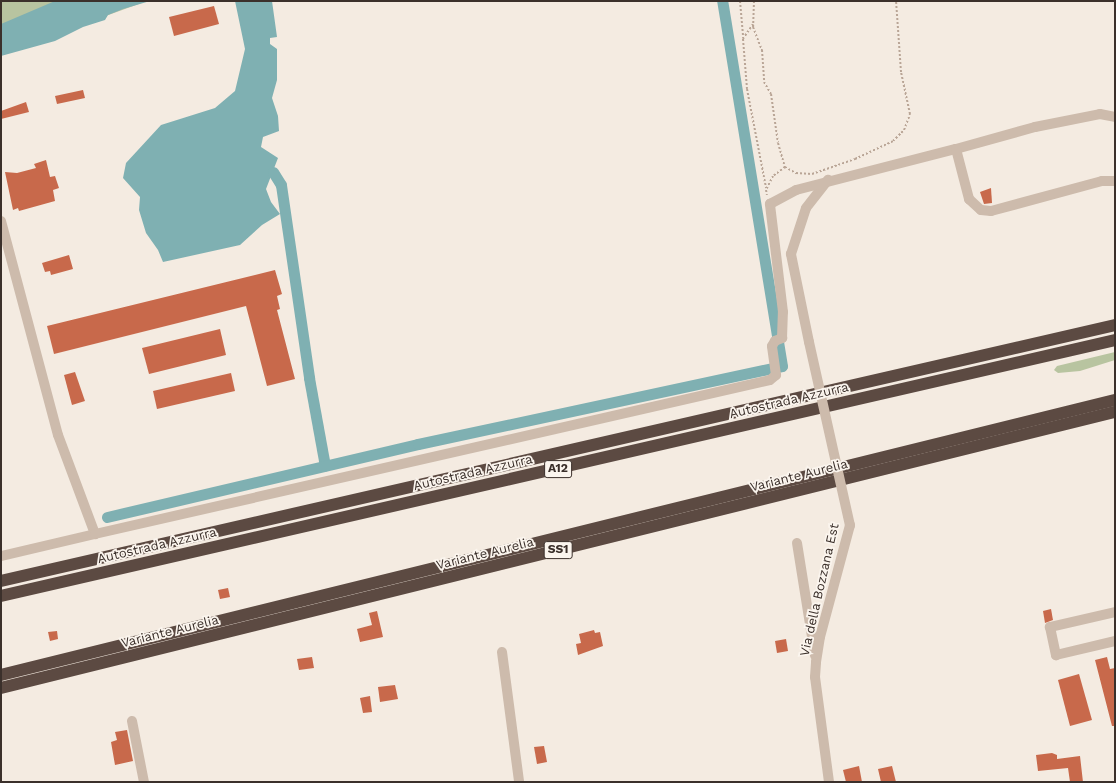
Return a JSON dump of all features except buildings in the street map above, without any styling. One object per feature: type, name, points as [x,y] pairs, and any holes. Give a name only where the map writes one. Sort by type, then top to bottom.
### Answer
[{"type":"highway","name":"Autostrada Azzurra","points":[[1,581],[1115,325]]},
{"type":"highway","name":"Autostrada Azzurra","points":[[1,596],[1115,340]]},
{"type":"highway","name":"Variante Aurelia","points":[[1,675],[1115,400]]},
{"type":"highway","name":"Variante Aurelia","points":[[1,688],[1115,412]]},
{"type":"street","points":[[1,556],[760,384],[776,375],[772,346],[778,340],[782,312],[770,204],[796,190],[828,180],[956,149],[1035,127],[1100,114],[1115,117]]},
{"type":"street","points":[[956,149],[968,199],[981,210],[991,211],[1102,181],[1115,181]]},
{"type":"street","name":"Via della Bozzana Est","points":[[828,180],[806,208],[791,254],[850,525],[820,637],[816,662],[815,677],[829,782]]},
{"type":"street","points":[[1,222],[58,435],[94,534]]},
{"type":"street","points":[[797,543],[816,662]]},
{"type":"street","points":[[1115,612],[1050,627],[1056,655],[1115,641]]},
{"type":"street","points":[[502,652],[519,782]]},
{"type":"street","points":[[132,721],[144,782]]},
{"type":"path","points":[[740,1],[747,89],[770,204]]},
{"type":"path","points":[[754,1],[753,24],[762,50],[764,82],[771,94],[778,143],[782,151],[785,167]]},
{"type":"path","points":[[785,167],[796,173],[812,174],[861,156],[893,140],[904,130],[910,114],[901,72],[896,1]]},
{"type":"path","points":[[743,39],[753,24]]},
{"type":"path","points":[[766,190],[773,176],[785,167]]},
{"type":"green space","points":[[1,1],[147,1],[1,54]]},
{"type":"green space","points":[[1115,352],[1115,360],[1080,371],[1058,373],[1054,370],[1057,366]]},
{"type":"water","points":[[55,1],[150,1],[108,15],[105,20],[83,27],[55,41],[1,56],[1,24]]},
{"type":"water","points":[[235,1],[272,1],[277,37],[270,38],[270,44],[277,49],[277,80],[272,98],[278,116],[279,131],[263,137],[261,147],[278,158],[266,189],[271,202],[280,214],[262,225],[240,245],[163,262],[158,250],[146,233],[139,210],[140,197],[123,178],[126,163],[161,125],[215,108],[235,91],[245,49]]},
{"type":"waterway","points":[[107,517],[418,444],[782,366],[722,1]]},
{"type":"waterway","points":[[273,172],[281,185],[309,378],[325,466]]}]
